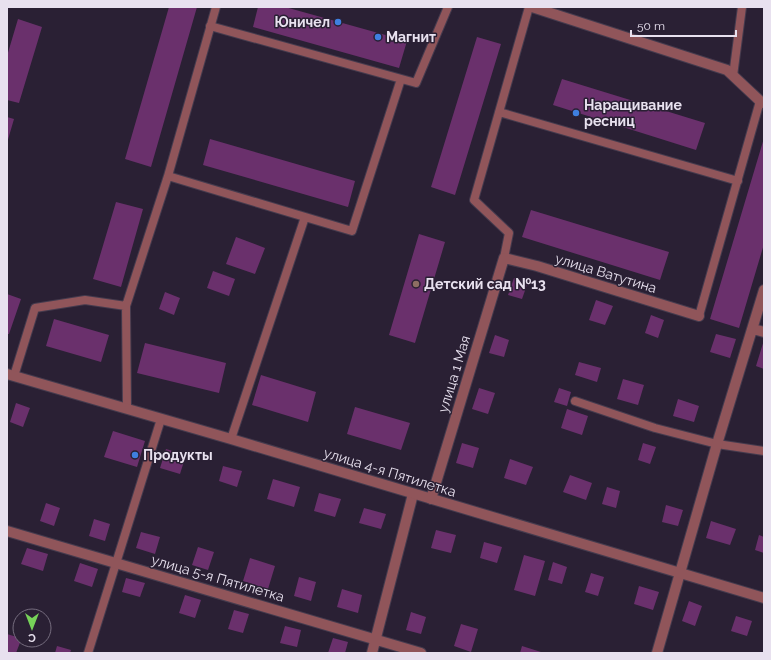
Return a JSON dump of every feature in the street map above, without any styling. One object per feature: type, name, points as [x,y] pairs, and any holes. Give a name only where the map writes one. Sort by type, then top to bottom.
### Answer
[{"type":"street","points":[[530,7],[727,70],[762,102]]},
{"type":"street","name":"улица Ватутина","points":[[504,258],[537,266],[699,316]]},
{"type":"street","name":"улица 1 Мая","points":[[431,499],[504,258]]},
{"type":"street","points":[[657,653],[717,444],[764,290]]},
{"type":"street","points":[[753,329],[764,332]]},
{"type":"street","name":"улица 4-я Пятилетка","points":[[11,375],[161,418],[764,598]]},
{"type":"street","points":[[372,653],[414,494]]},
{"type":"street","name":"улица 5-я Пятилетка","points":[[7,531],[421,653]]},
{"type":"lane","points":[[127,409],[126,306],[168,176],[216,7]]},
{"type":"lane","points":[[210,26],[416,84],[448,7]]},
{"type":"lane","points":[[504,258],[509,233],[474,200],[530,7]]},
{"type":"lane","points":[[733,76],[742,7]]},
{"type":"lane","points":[[168,176],[352,231],[401,79]]},
{"type":"lane","points":[[699,316],[762,102]]},
{"type":"lane","points":[[499,112],[738,181]]},
{"type":"lane","points":[[231,439],[306,217]]},
{"type":"lane","points":[[11,375],[34,308],[85,300],[126,306]]},
{"type":"lane","points":[[575,401],[655,428],[717,444],[764,451]]},
{"type":"lane","points":[[88,653],[161,418]]},
{"type":"building","points":[[169,7],[197,7],[151,167],[125,159]]},
{"type":"building","points":[[258,7],[285,7],[407,41],[399,68],[253,27]]},
{"type":"building","points":[[18,19],[42,27],[19,103],[7,100],[7,56]]},
{"type":"building","points":[[477,37],[501,44],[455,195],[431,187]]},
{"type":"building","points":[[562,79],[705,123],[696,150],[553,105]]},
{"type":"building","points":[[7,117],[14,119],[7,143]]},
{"type":"building","points":[[764,138],[764,244],[739,328],[710,319]]},
{"type":"building","points":[[210,139],[355,181],[348,207],[203,165]]},
{"type":"building","points":[[116,202],[143,209],[121,287],[93,279]]},
{"type":"building","points":[[531,210],[669,252],[660,280],[522,237]]},
{"type":"building","points":[[419,234],[445,242],[415,343],[389,335]]},
{"type":"building","points":[[236,237],[265,248],[255,274],[226,264]]},
{"type":"building","points":[[213,271],[235,279],[229,296],[207,288]]},
{"type":"building","points":[[514,278],[528,282],[522,299],[508,295]]},
{"type":"building","points":[[165,292],[180,298],[174,315],[159,309]]},
{"type":"building","points":[[7,294],[21,299],[9,334],[7,334]]},
{"type":"building","points":[[596,300],[613,306],[605,325],[589,320]]},
{"type":"building","points":[[651,315],[664,320],[658,338],[645,333]]},
{"type":"building","points":[[54,319],[109,335],[101,362],[46,346]]},
{"type":"building","points":[[716,334],[736,339],[730,358],[710,352]]},
{"type":"building","points":[[495,335],[509,340],[504,357],[489,353]]},
{"type":"building","points":[[764,340],[764,369],[756,366]]},
{"type":"building","points":[[145,343],[226,363],[219,393],[137,373]]},
{"type":"building","points":[[579,362],[601,368],[597,382],[575,375]]},
{"type":"building","points":[[261,375],[316,392],[308,422],[252,405]]},
{"type":"building","points":[[623,379],[644,385],[638,405],[617,399]]},
{"type":"building","points":[[479,388],[495,393],[488,414],[472,409]]},
{"type":"building","points":[[559,388],[571,392],[567,406],[554,402]]},
{"type":"building","points":[[678,399],[699,406],[694,422],[673,416]]},
{"type":"building","points":[[16,403],[30,408],[23,427],[10,422]]},
{"type":"building","points":[[355,407],[410,423],[401,450],[347,434]]},
{"type":"building","points":[[567,409],[588,416],[582,435],[561,428]]},
{"type":"building","points":[[113,431],[145,441],[137,467],[104,457]]},
{"type":"building","points":[[462,443],[479,448],[473,468],[456,463]]},
{"type":"building","points":[[643,443],[656,447],[650,464],[638,460]]},
{"type":"building","points":[[166,449],[186,455],[180,474],[160,468]]},
{"type":"building","points":[[510,459],[533,467],[526,485],[504,478]]},
{"type":"building","points":[[223,466],[242,471],[237,487],[219,481]]},
{"type":"building","points":[[570,475],[592,483],[586,500],[563,492]]},
{"type":"building","points":[[273,479],[300,487],[294,507],[267,499]]},
{"type":"building","points":[[607,487],[620,491],[616,508],[602,504]]},
{"type":"building","points":[[319,493],[341,499],[335,517],[314,511]]},
{"type":"building","points":[[46,503],[60,508],[54,526],[40,521]]},
{"type":"building","points":[[666,505],[683,510],[678,526],[662,522]]},
{"type":"building","points":[[364,508],[386,514],[381,529],[359,523]]},
{"type":"building","points":[[94,519],[110,524],[105,541],[89,536]]},
{"type":"building","points":[[711,521],[736,529],[730,545],[706,538]]},
{"type":"building","points":[[436,530],[456,535],[451,553],[431,548]]},
{"type":"building","points":[[141,532],[160,537],[155,554],[136,548]]},
{"type":"building","points":[[759,535],[764,537],[764,553],[755,550]]},
{"type":"building","points":[[484,542],[502,547],[497,563],[480,558]]},
{"type":"building","points":[[198,547],[214,552],[208,570],[192,565]]},
{"type":"building","points":[[27,548],[48,554],[43,571],[21,564]]},
{"type":"building","points":[[524,555],[545,561],[535,596],[514,590]]},
{"type":"building","points":[[250,558],[275,566],[268,589],[243,581]]},
{"type":"building","points":[[553,562],[567,567],[562,584],[548,580]]},
{"type":"building","points":[[80,563],[98,569],[92,587],[74,581]]},
{"type":"building","points":[[591,573],[604,577],[598,596],[585,592]]},
{"type":"building","points":[[299,577],[316,582],[311,601],[294,596]]},
{"type":"building","points":[[126,578],[145,583],[140,597],[122,592]]},
{"type":"building","points":[[639,586],[659,592],[653,610],[634,604]]},
{"type":"building","points":[[342,589],[362,595],[358,613],[337,607]]},
{"type":"building","points":[[185,595],[201,600],[195,618],[179,613]]},
{"type":"building","points":[[689,601],[702,606],[695,626],[682,621]]},
{"type":"building","points":[[234,610],[249,614],[243,633],[228,629]]},
{"type":"building","points":[[411,612],[426,617],[421,634],[406,630]]},
{"type":"building","points":[[736,616],[752,621],[747,636],[731,631]]},
{"type":"building","points":[[461,624],[478,629],[471,652],[454,646]]},
{"type":"building","points":[[285,626],[301,630],[297,647],[280,643]]},
{"type":"building","points":[[7,634],[12,636],[12,648],[18,648],[16,653],[7,652]]},
{"type":"building","points":[[333,638],[348,642],[345,653],[328,653]]},
{"type":"building","points":[[57,646],[71,650],[70,653],[55,653]]},
{"type":"building","points":[[522,646],[541,652],[541,653],[520,653]]},
{"type":"place","name":"Юничел","points":[[338,22]]},
{"type":"place","name":"Магнит","points":[[378,37]]},
{"type":"place","name":"Наращивание ресниц","points":[[576,113]]},
{"type":"place","name":"Детский сад №13","points":[[416,284]]},
{"type":"place","name":"Продукты","points":[[135,455]]}]
